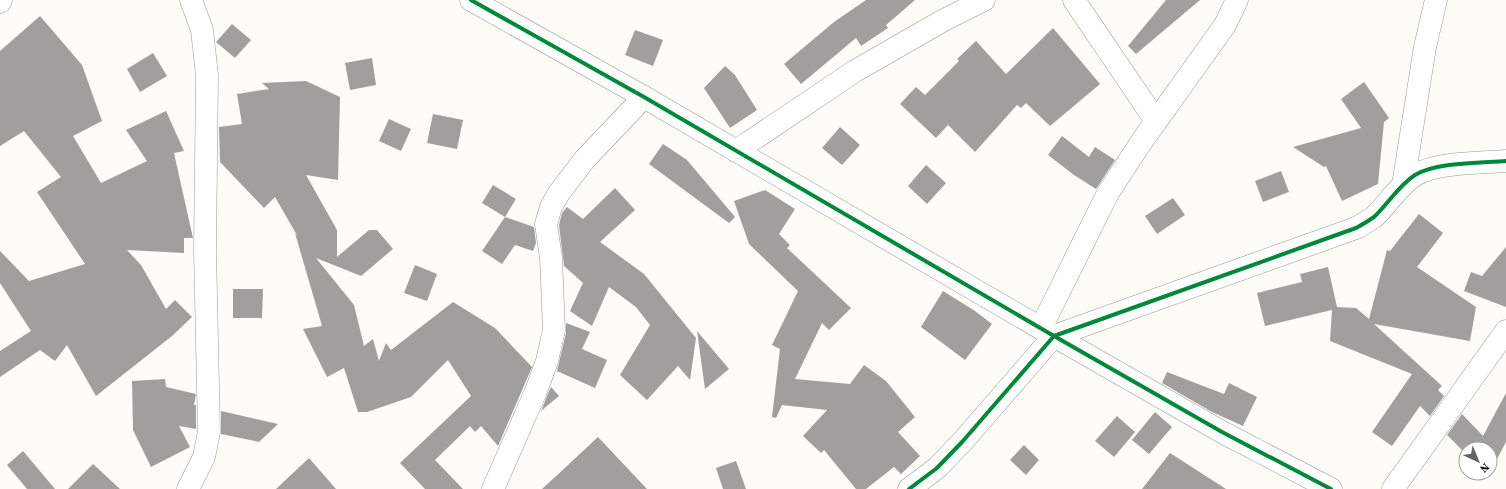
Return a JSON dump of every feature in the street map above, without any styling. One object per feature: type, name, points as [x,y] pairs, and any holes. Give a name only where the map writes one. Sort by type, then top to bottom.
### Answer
[{"type":"street","points":[[188,489],[204,457],[209,432],[205,250],[207,75],[202,30],[192,0]]},
{"type":"street","points":[[471,0],[644,97],[1047,332],[1222,432],[1331,489]]},
{"type":"street","points":[[736,151],[855,71],[944,20],[984,0]]},
{"type":"street","points":[[1074,0],[1156,121]]},
{"type":"street","points":[[909,489],[937,468],[963,442],[1047,332],[1108,193],[1156,121],[1225,25],[1237,0]]},
{"type":"street","points":[[1403,185],[1425,47],[1436,0]]},
{"type":"street","points":[[492,489],[547,361],[554,330],[551,258],[546,224],[552,207],[559,193],[586,159],[644,97]]},
{"type":"street","points":[[1047,332],[1356,228],[1374,216],[1403,185],[1415,175],[1430,169],[1464,164],[1506,161]]},
{"type":"street","points":[[1392,489],[1506,331]]},
{"type":"building","points":[[866,0],[915,0],[886,25],[888,28],[861,46],[856,38],[801,84],[784,64],[834,22]]},
{"type":"building","points":[[1166,0],[1200,0],[1136,54],[1128,46]]},
{"type":"building","points":[[40,16],[82,65],[102,121],[73,136],[101,183],[147,161],[126,130],[166,111],[184,151],[174,153],[193,238],[184,238],[184,253],[127,250],[141,265],[166,309],[175,300],[192,317],[172,336],[96,396],[67,345],[55,361],[40,350],[0,377],[0,351],[31,331],[0,283],[0,251],[29,281],[85,264],[37,192],[61,177],[24,131],[0,146],[0,51]]},
{"type":"building","points":[[232,24],[251,40],[235,58],[216,42]]},
{"type":"building","points":[[1053,28],[1100,84],[1050,126],[1026,103],[1021,108],[1017,105],[975,152],[948,125],[936,138],[900,104],[916,87],[925,95],[959,61],[957,59],[976,41],[1006,74]]},
{"type":"building","points":[[635,30],[663,40],[653,66],[625,55]]},
{"type":"building","points":[[153,53],[167,76],[140,92],[127,69]]},
{"type":"building","points":[[372,58],[376,85],[350,90],[345,63]]},
{"type":"building","points":[[725,66],[735,75],[757,110],[730,128],[704,88]]},
{"type":"building","points":[[306,81],[340,97],[338,180],[306,175],[337,230],[337,257],[369,230],[377,230],[393,249],[361,276],[316,258],[354,305],[364,346],[373,339],[379,361],[386,343],[391,350],[453,302],[495,328],[532,367],[498,446],[481,426],[475,432],[470,426],[435,460],[463,489],[425,489],[400,463],[471,396],[448,360],[411,397],[367,412],[358,412],[344,368],[327,377],[303,329],[322,326],[295,233],[298,237],[275,197],[264,208],[220,162],[219,127],[242,124],[237,94],[269,89],[262,83]]},
{"type":"building","points":[[1364,82],[1389,118],[1384,122],[1378,184],[1342,201],[1326,166],[1324,167],[1293,147],[1361,128],[1341,99]]},
{"type":"building","points":[[433,114],[463,120],[457,149],[427,143]]},
{"type":"building","points":[[389,119],[411,129],[401,151],[379,141]]},
{"type":"building","points":[[840,127],[860,145],[842,165],[822,148]]},
{"type":"building","points":[[1062,136],[1089,157],[1095,147],[1115,160],[1096,189],[1074,175],[1048,155]]},
{"type":"building","points":[[663,144],[687,160],[735,217],[729,223],[649,164]]},
{"type":"building","points":[[926,165],[946,183],[927,204],[908,186]]},
{"type":"building","points":[[1281,171],[1289,192],[1263,202],[1255,181]]},
{"type":"building","points":[[493,185],[516,199],[505,217],[482,203]]},
{"type":"building","points":[[615,188],[635,210],[600,242],[644,274],[696,338],[690,380],[678,366],[647,400],[620,375],[650,325],[636,307],[609,287],[592,326],[570,311],[583,283],[564,266],[559,225],[562,213],[567,207],[583,219]]},
{"type":"building","points":[[765,190],[795,209],[779,234],[790,245],[787,248],[851,308],[829,330],[822,323],[795,379],[850,384],[864,365],[886,381],[915,417],[898,432],[920,456],[901,474],[894,467],[866,489],[856,489],[824,450],[821,453],[803,436],[827,410],[782,405],[776,418],[772,417],[780,349],[772,345],[798,291],[749,244],[734,201]]},
{"type":"building","points":[[1173,198],[1185,215],[1157,234],[1145,216]]},
{"type":"building","points":[[1419,214],[1443,233],[1417,267],[1476,307],[1470,341],[1374,324],[1442,386],[1438,390],[1444,396],[1430,416],[1420,406],[1392,446],[1372,432],[1412,374],[1330,341],[1332,310],[1265,326],[1257,293],[1302,282],[1300,274],[1328,267],[1337,307],[1356,308],[1369,319],[1387,250],[1390,251]]},
{"type":"building","points":[[505,217],[534,227],[536,243],[533,251],[515,245],[502,264],[482,251]]},
{"type":"building","points":[[1506,247],[1506,307],[1464,291],[1471,272],[1482,276]]},
{"type":"building","points":[[415,265],[437,274],[427,301],[404,293]]},
{"type":"building","points":[[233,289],[263,289],[262,318],[233,318]]},
{"type":"building","points":[[943,291],[975,311],[992,324],[965,360],[921,327]]},
{"type":"building","points":[[566,323],[590,332],[582,349],[607,360],[595,388],[557,371],[566,333]]},
{"type":"building","points":[[697,331],[729,369],[705,389]]},
{"type":"building","points":[[1167,372],[1224,394],[1229,383],[1257,397],[1243,426],[1212,412],[1162,383]]},
{"type":"building","points":[[165,379],[166,387],[196,394],[194,405],[196,405],[196,429],[179,426],[190,447],[151,467],[133,430],[132,381]]},
{"type":"building","points":[[551,387],[559,396],[541,411],[547,396]]},
{"type":"building","points":[[1506,393],[1506,442],[1498,457],[1498,441],[1458,441],[1458,446],[1447,435],[1462,414],[1483,436]]},
{"type":"building","points":[[221,411],[278,424],[259,442],[221,434]]},
{"type":"building","points":[[1155,412],[1172,427],[1149,454],[1132,440]]},
{"type":"building","points":[[1117,416],[1135,432],[1114,457],[1095,441]]},
{"type":"building","points":[[598,437],[647,489],[542,489],[568,465]]},
{"type":"building","points":[[1024,445],[1039,460],[1026,475],[1010,460]]},
{"type":"building","points":[[23,451],[55,489],[27,489],[7,465]]},
{"type":"building","points":[[1170,453],[1226,489],[1142,489]]},
{"type":"building","points":[[309,458],[336,489],[276,489]]},
{"type":"building","points":[[736,461],[746,489],[723,489],[716,468]]},
{"type":"building","points":[[93,464],[120,489],[68,489]]},
{"type":"cycle path","points":[[471,0],[644,97],[1222,432],[1331,489]]},
{"type":"cycle path","points":[[909,489],[937,468],[963,441],[1054,336],[1356,228],[1374,217],[1409,179],[1424,171],[1447,165],[1506,161]]}]
